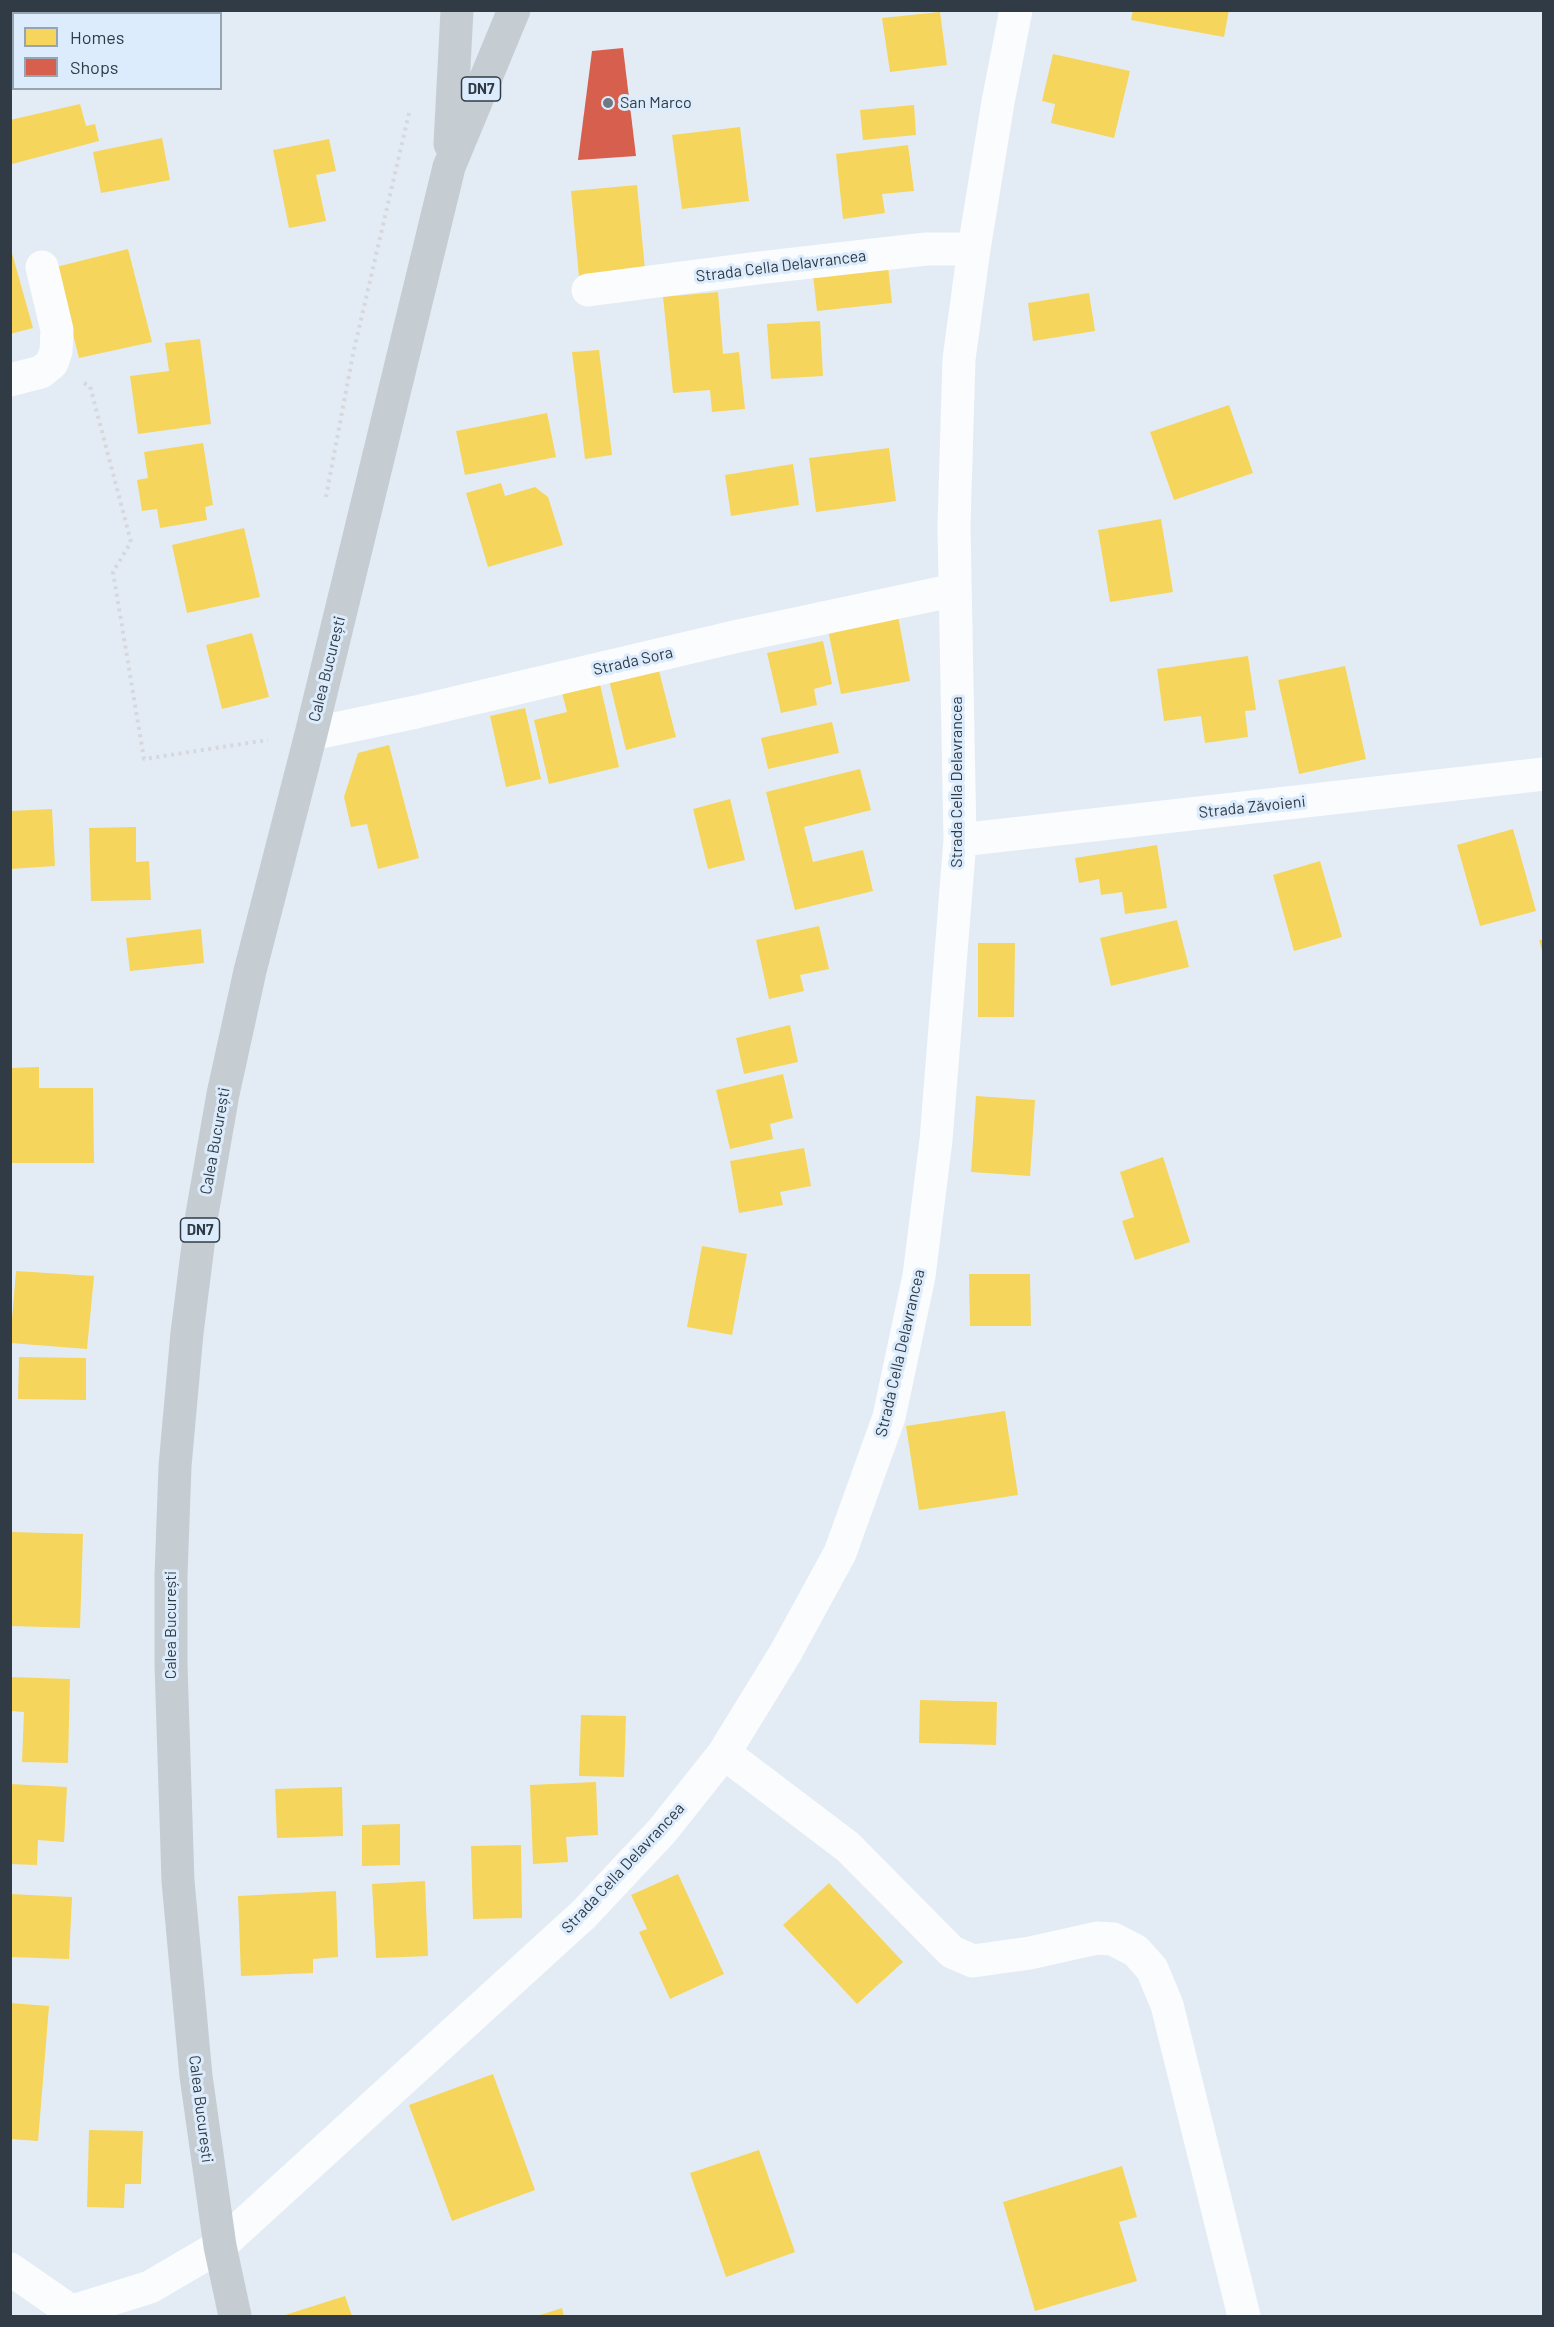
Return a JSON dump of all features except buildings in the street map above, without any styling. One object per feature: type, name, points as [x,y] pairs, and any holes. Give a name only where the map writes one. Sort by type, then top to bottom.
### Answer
[{"type":"highway","name":"Calea București","points":[[449,167],[457,10]]},
{"type":"highway","name":"Calea București","points":[[235,2316],[220,2246],[196,2076],[178,1881],[171,1665],[171,1576],[175,1466],[187,1333],[202,1214],[223,1095],[250,971],[311,734],[449,167],[514,10]]},
{"type":"street","name":"Strada Cella Delavrancea","points":[[76,2314],[150,2287],[220,2246],[584,1914],[662,1831],[724,1753],[786,1653],[840,1553],[889,1417],[919,1276],[936,1140],[960,840],[954,526],[959,359],[998,102],[1016,10]]},
{"type":"street","name":"Strada Cella Delavrancea","points":[[588,290],[915,251],[974,249]]},
{"type":"street","points":[[10,380],[41,372],[52,363],[56,351],[57,330],[42,267]]},
{"type":"street","name":"Strada Sora","points":[[311,734],[416,712],[734,637],[955,590]]},
{"type":"street","name":"Strada Zăvoieni","points":[[960,840],[1544,774]]},
{"type":"street","points":[[724,1753],[848,1847],[952,1952],[973,1961],[1030,1953],[1097,1938],[1113,1939],[1136,1952],[1152,1969],[1167,2005],[1244,2316]]},
{"type":"street","points":[[10,2269],[76,2314]]},
{"type":"path","points":[[326,485],[353,354],[411,104]]},
{"type":"path","points":[[52,363],[90,386],[131,542],[112,572],[144,759],[311,734]]},
{"type":"place","name":"San Marco","points":[[608,103]]}]
